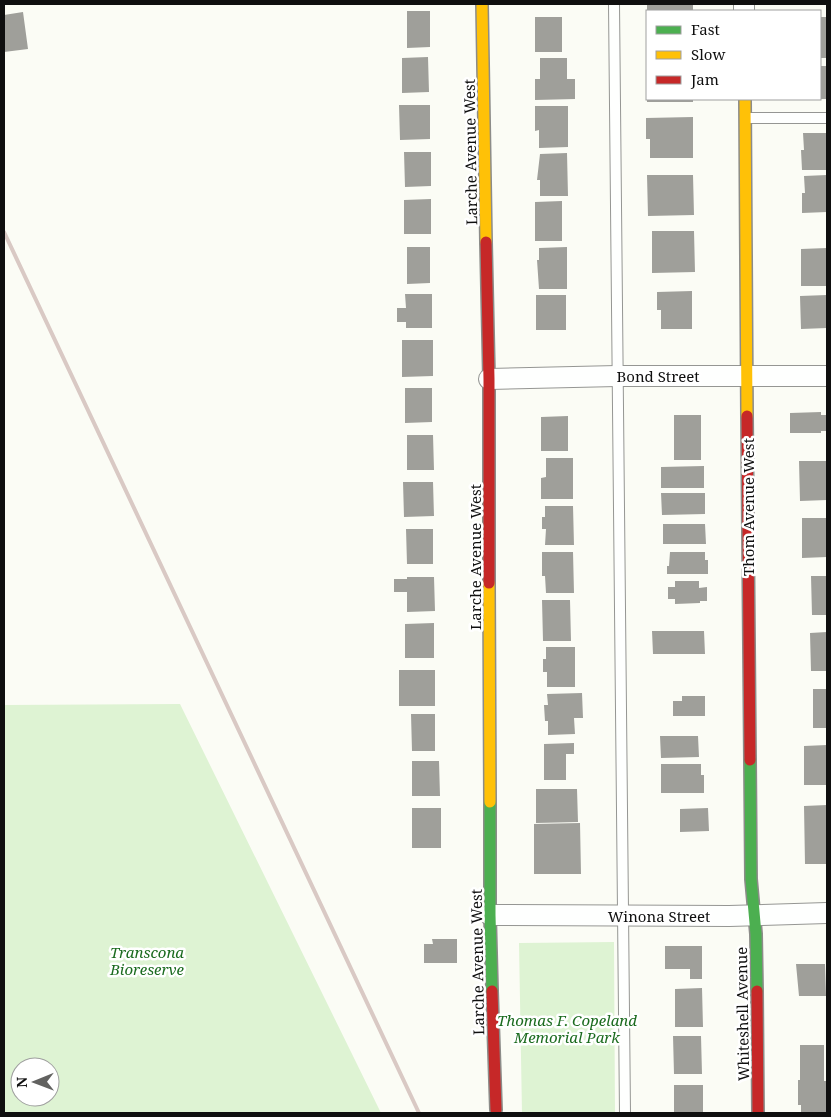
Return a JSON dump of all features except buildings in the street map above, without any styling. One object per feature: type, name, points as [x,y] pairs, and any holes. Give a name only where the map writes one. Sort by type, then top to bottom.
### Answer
[{"type":"street","name":"Larche Avenue West","points":[[482,4],[489,380],[490,915],[496,1110]]},
{"type":"street","name":"Thom Avenue West","points":[[745,100],[752,879],[755,915]]},
{"type":"street","name":"Bond Street","points":[[489,380],[617,376],[827,376]]},
{"type":"street","name":"Winona Street","points":[[490,915],[730,916],[827,913]]},
{"type":"street","name":"Whiteshell Avenue","points":[[755,915],[758,1113]]},
{"type":"lane","points":[[614,4],[625,1113]]},
{"type":"lane","points":[[745,118],[827,118]]},
{"type":"green space","name":"Transcona Bioreserve","points":[[180,704],[381,1113],[4,1113],[4,705]]},
{"type":"green space","name":"Thomas F. Copeland Memorial Park","points":[[614,942],[615,1113],[522,1113],[519,943]]},
{"type":"railway","points":[[4,232],[419,1113]]},
{"type":"traffic: fast","points":[[750,760],[751,879],[756,934],[757,991]]},
{"type":"traffic: fast","points":[[490,802],[492,991]]},
{"type":"traffic: slow","points":[[482,4],[486,242]]},
{"type":"traffic: slow","points":[[745,100],[747,416]]},
{"type":"traffic: slow","points":[[489,583],[490,802]]},
{"type":"traffic: jam","points":[[486,242],[489,379],[489,583]]},
{"type":"traffic: jam","points":[[747,416],[750,760]]},
{"type":"traffic: jam","points":[[492,991],[496,1110]]},
{"type":"traffic: jam","points":[[757,991],[758,1113]]}]
